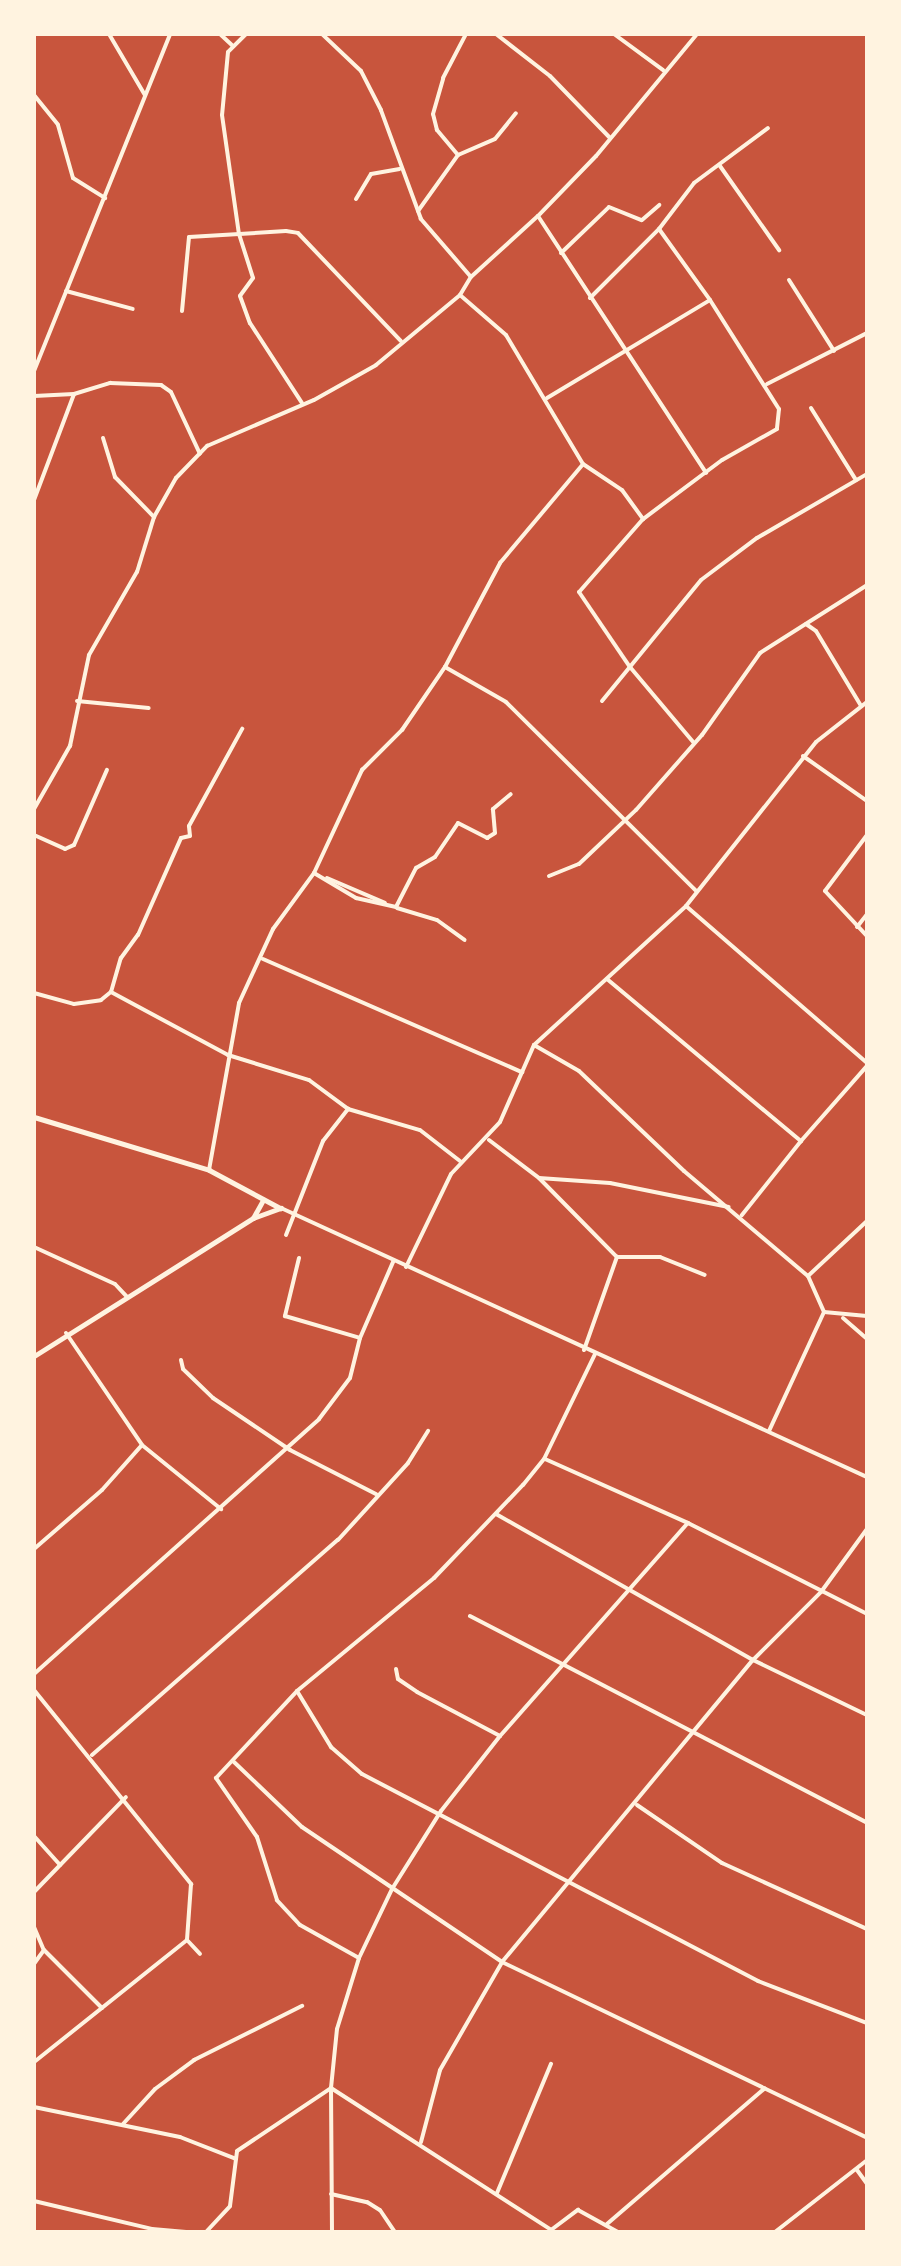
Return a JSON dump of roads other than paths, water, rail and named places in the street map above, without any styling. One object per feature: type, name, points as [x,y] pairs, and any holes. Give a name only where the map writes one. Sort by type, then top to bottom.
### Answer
[{"type":"street","points":[[109,34],[113,48],[145,95]]},
{"type":"street","points":[[34,371],[170,34]]},
{"type":"street","points":[[220,34],[233,46]]},
{"type":"street","points":[[246,34],[228,52],[222,115],[239,234],[253,274],[240,296],[250,323],[302,403]]},
{"type":"street","points":[[322,34],[367,81],[418,211],[471,277]]},
{"type":"street","points":[[458,155],[435,126],[433,114],[443,78],[466,34]]},
{"type":"street","points":[[496,34],[550,76],[610,138]]},
{"type":"street","points":[[614,34],[663,70]]},
{"type":"street","points":[[34,809],[70,746],[89,655],[137,572],[154,517],[176,478],[214,442],[302,403],[376,365],[401,341],[460,295],[471,277],[538,216],[610,138],[663,70],[697,34]]},
{"type":"street","points":[[34,95],[58,125],[73,178],[105,198]]},
{"type":"street","points":[[418,211],[458,155],[495,139],[516,113]]},
{"type":"street","points":[[590,298],[659,229],[694,183],[768,128]]},
{"type":"street","points":[[720,166],[779,250]]},
{"type":"street","points":[[356,199],[371,174],[400,169]]},
{"type":"street","points":[[561,253],[609,207],[642,220],[659,205]]},
{"type":"street","points":[[538,216],[624,352],[706,473]]},
{"type":"street","points":[[659,229],[767,384],[782,416],[777,429],[706,473],[643,519],[579,592],[630,667],[694,743]]},
{"type":"street","points":[[182,311],[189,237],[298,233],[401,341]]},
{"type":"street","points":[[789,280],[834,351]]},
{"type":"street","points":[[66,291],[133,309]]},
{"type":"street","points":[[460,295],[498,325],[547,398],[583,464],[622,490],[643,519]]},
{"type":"street","points":[[547,398],[710,300]]},
{"type":"street","points":[[767,384],[867,333]]},
{"type":"street","points":[[34,396],[74,394],[110,383],[161,385],[171,392],[201,455]]},
{"type":"street","points":[[34,500],[74,394]]},
{"type":"street","points":[[811,408],[856,480]]},
{"type":"street","points":[[103,438],[118,482],[154,517]]},
{"type":"street","points":[[209,1170],[239,1003],[263,959],[273,929],[314,873],[362,770],[387,748],[445,667],[500,563],[583,464]]},
{"type":"street","points":[[602,701],[701,580],[757,538],[867,474]]},
{"type":"street","points":[[549,876],[579,864],[624,819],[694,743],[741,672],[760,653],[867,585]]},
{"type":"street","points":[[816,631],[817,617]]},
{"type":"street","points":[[806,624],[816,631],[861,706]]},
{"type":"street","points":[[445,667],[509,705],[697,892]]},
{"type":"street","points":[[77,701],[149,708]]},
{"type":"street","points":[[406,1267],[430,1211],[460,1161],[489,1140],[534,1045],[578,1000],[607,979],[686,906],[803,756],[867,702]]},
{"type":"street","points":[[34,993],[74,1004],[101,1000],[111,992],[121,958],[138,935],[181,838],[190,836],[189,826],[242,729]]},
{"type":"street","points":[[803,756],[867,801]]},
{"type":"street","points":[[34,835],[65,849],[74,845],[107,770]]},
{"type":"street","points":[[396,907],[416,868],[435,857],[458,823],[487,838],[495,833],[493,809],[511,794]]},
{"type":"street","points":[[867,835],[825,891],[867,936]]},
{"type":"street","points":[[314,873],[356,898],[437,920],[465,940]]},
{"type":"street","points":[[686,906],[867,1065],[742,1215]]},
{"type":"street","points":[[857,927],[867,914]]},
{"type":"street","points":[[263,959],[522,1072]]},
{"type":"street","points":[[607,979],[801,1141]]},
{"type":"street","points":[[111,992],[228,1055],[301,1076],[348,1109],[420,1130],[460,1161]]},
{"type":"street","points":[[534,1045],[579,1071],[684,1171],[742,1215],[808,1276],[824,1312],[769,1431]]},
{"type":"street","points":[[286,1235],[323,1141],[348,1109]]},
{"type":"street","points":[[34,1117],[209,1170],[263,1200],[393,1262],[867,1477]]},
{"type":"street","points":[[489,1140],[539,1178],[617,1257],[660,1257],[705,1275]]},
{"type":"street","points":[[539,1178],[610,1183],[731,1208]]},
{"type":"street","points":[[253,1218],[263,1200]]},
{"type":"street","points":[[34,1356],[253,1218],[281,1208]]},
{"type":"street","points":[[808,1276],[867,1221]]},
{"type":"street","points":[[34,1247],[115,1284],[127,1297]]},
{"type":"street","points":[[584,1350],[617,1257]]},
{"type":"street","points":[[299,1258],[285,1316],[360,1338]]},
{"type":"street","points":[[34,1674],[221,1509],[249,1479],[290,1450],[350,1378],[360,1338],[393,1262]]},
{"type":"street","points":[[824,1312],[841,1316],[867,1316]]},
{"type":"street","points":[[841,1316],[867,1339]]},
{"type":"street","points":[[66,1333],[142,1445],[221,1509]]},
{"type":"street","points":[[359,1958],[300,1925],[272,1893],[257,1837],[216,1778],[297,1691],[401,1608],[495,1514],[544,1459],[595,1354]]},
{"type":"street","points":[[181,1360],[183,1369],[213,1398],[290,1450],[376,1494]]},
{"type":"street","points":[[91,1756],[338,1540],[376,1494],[408,1463],[428,1431]]},
{"type":"street","points":[[34,1549],[96,1496],[142,1445]]},
{"type":"street","points":[[544,1459],[688,1523],[867,1614]]},
{"type":"street","points":[[495,1514],[753,1660],[867,1715]]},
{"type":"street","points":[[332,2232],[331,2088],[337,2029],[359,1958],[392,1889],[441,1811],[500,1736],[569,1664],[688,1523]]},
{"type":"street","points":[[421,2142],[440,2070],[502,1962],[637,1805],[689,1735],[753,1660],[821,1592],[867,1529]]},
{"type":"street","points":[[470,1616],[569,1664],[689,1735],[867,1823]]},
{"type":"street","points":[[396,1669],[398,1679],[417,1692],[500,1736]]},
{"type":"street","points":[[34,1690],[126,1797],[187,1873],[191,1884],[187,1940],[34,2062]]},
{"type":"street","points":[[297,1691],[331,1747],[348,1764],[441,1811],[567,1883],[758,1981],[867,2023]]},
{"type":"street","points":[[234,1762],[302,1827],[502,1962],[867,2138]]},
{"type":"street","points":[[34,1892],[126,1797]]},
{"type":"street","points":[[637,1805],[722,1863],[867,1929]]},
{"type":"street","points":[[34,1836],[60,1865]]},
{"type":"street","points":[[34,1927],[44,1950],[102,2009]]},
{"type":"street","points":[[187,1940],[200,1954]]},
{"type":"street","points":[[34,1964],[44,1950]]},
{"type":"street","points":[[123,2124],[155,2089],[194,2060],[302,2006]]},
{"type":"street","points":[[497,2193],[551,2064]]},
{"type":"street","points":[[331,2088],[421,2142],[550,2231],[578,2210],[618,2232]]},
{"type":"street","points":[[206,2232],[230,2206],[234,2158],[244,2143],[288,2120],[331,2088]]},
{"type":"street","points":[[607,2224],[765,2088]]},
{"type":"street","points":[[34,2107],[180,2137],[234,2158]]},
{"type":"street","points":[[775,2232],[867,2160]]},
{"type":"street","points":[[857,2170],[867,2184]]},
{"type":"street","points":[[331,2194],[367,2202],[380,2210],[395,2232]]},
{"type":"street","points":[[34,2201],[152,2229],[189,2232]]}]
